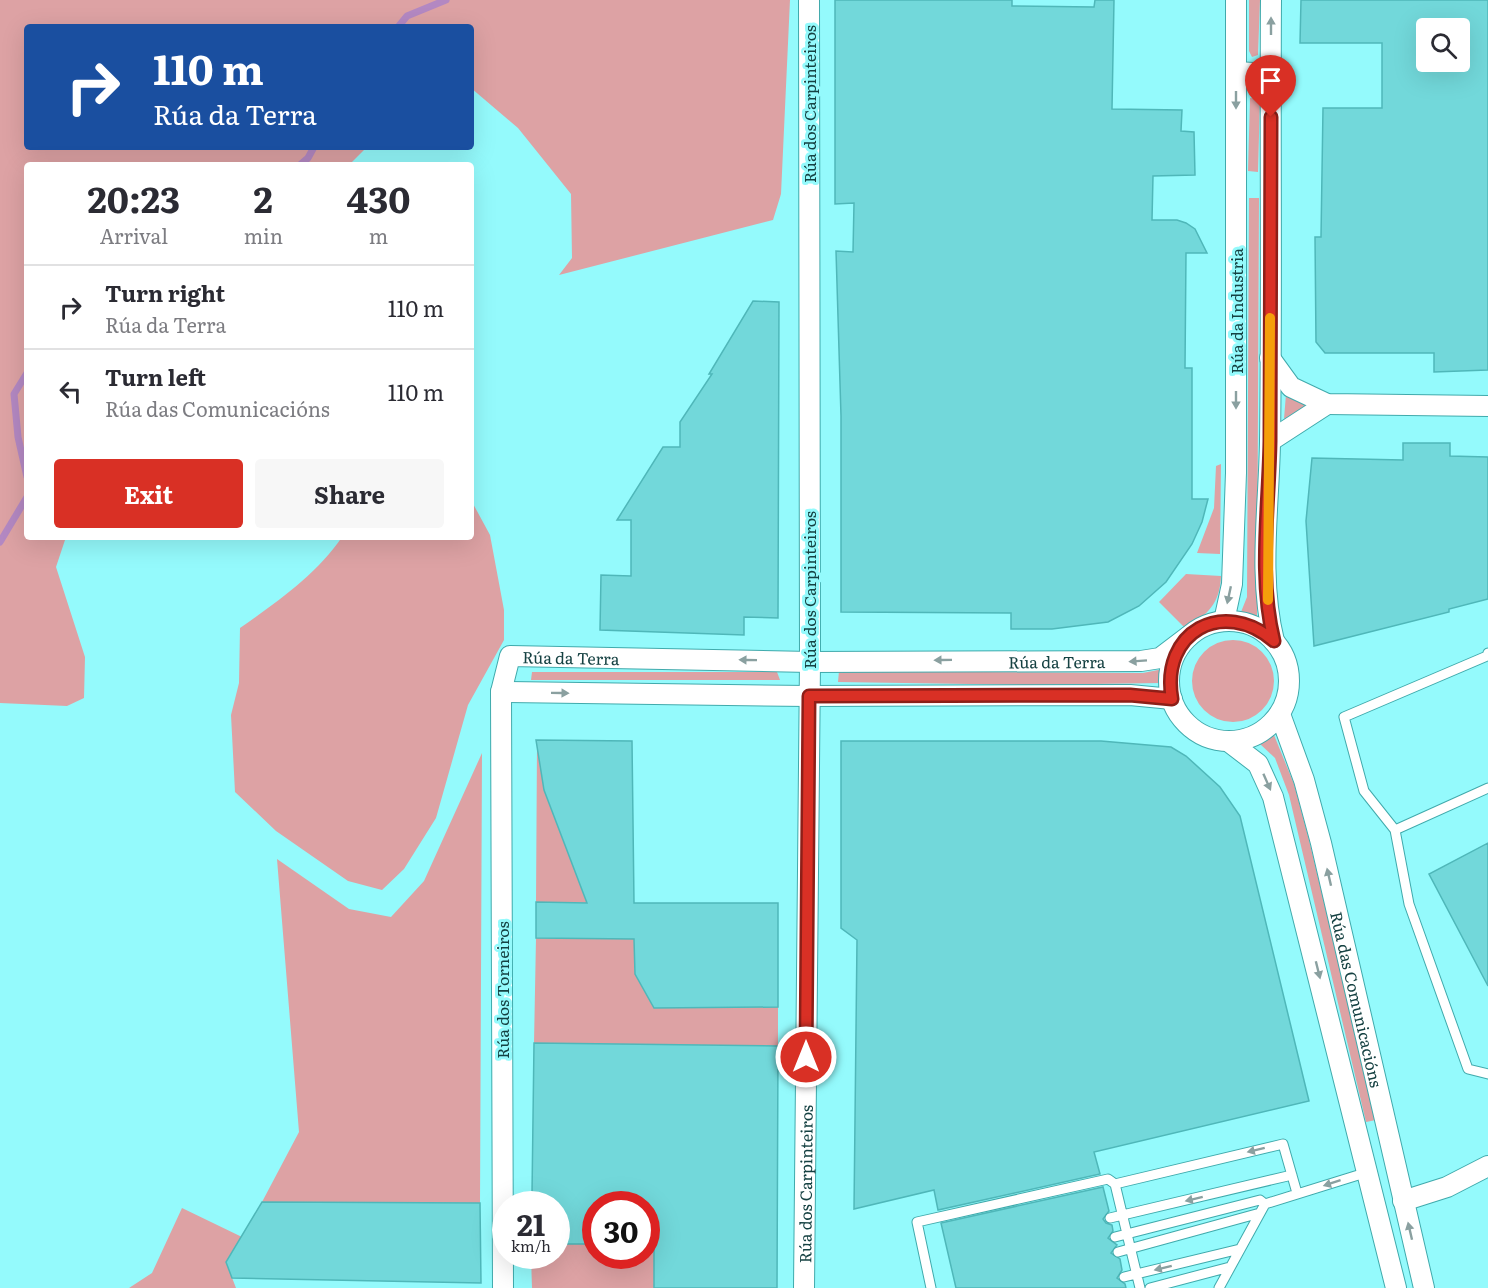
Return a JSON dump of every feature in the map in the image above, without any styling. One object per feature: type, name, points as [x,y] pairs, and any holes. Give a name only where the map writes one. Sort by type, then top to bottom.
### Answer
[{"type":"street","name":"Rúa dos Carpinteiros","points":[[804,1288],[810,662],[809,0]]},
{"type":"street","name":"Rúa da Industria","points":[[1224,621],[1232,584],[1236,484],[1236,0]]},
{"type":"street","name":"Rúa da Industria","points":[[1271,0],[1270,441],[1266,564],[1269,622],[1274,641]]},
{"type":"street","points":[[1236,72],[1271,74]]},
{"type":"street","points":[[1236,183],[1270,183]]},
{"type":"street","points":[[1270,358],[1291,387],[1327,404],[1488,406]]},
{"type":"street","points":[[1270,441],[1327,404]]},
{"type":"street","points":[[1224,621],[1242,622],[1260,629],[1274,641],[1285,658],[1289,676],[1287,696],[1280,714],[1266,729],[1248,738],[1228,741]]},
{"type":"street","name":"Rúa das Comunicacións","points":[[1224,621],[1211,623],[1189,636],[1178,649],[1171,665],[1169,682],[1172,699],[1184,721],[1204,735],[1228,741],[1258,764],[1273,797],[1396,1288]]},
{"type":"street","name":"Rúa da Terra","points":[[1172,699],[1130,695],[809,696],[501,692],[510,656],[810,662],[1141,661],[1160,658],[1189,636]]},
{"type":"street","name":"Rúa dos Torneiros","points":[[501,692],[503,1288]]},
{"type":"street","name":"Rúa das Comunicacións","points":[[1280,714],[1304,780],[1403,1201],[1425,1284]]},
{"type":"street","points":[[1403,1201],[1447,1187],[1488,1166]]},
{"type":"lane","points":[[1488,656],[1344,717],[1364,791],[1395,830],[1409,904],[1468,1070],[1488,1074]]},
{"type":"lane","points":[[1395,830],[1488,788]]},
{"type":"lane","points":[[1115,1184],[1283,1144],[1297,1193]]},
{"type":"lane","points":[[1118,1252],[1263,1208],[1297,1193],[1368,1172]]},
{"type":"lane","points":[[1110,1218],[1292,1175]]},
{"type":"lane","points":[[931,1288],[917,1222],[1108,1179],[1115,1184],[1140,1288]]},
{"type":"lane","points":[[1115,1237],[1260,1200],[1263,1208],[1219,1288]]},
{"type":"lane","points":[[1124,1277],[1240,1249]]},
{"type":"lane","points":[[1150,1288],[1230,1267]]},
{"type":"shaded area","points":[[0,0],[790,0],[781,194],[773,220],[559,275],[572,258],[571,194],[518,128],[474,91],[474,24],[24,24],[24,150],[364,150],[352,162],[24,162],[24,540],[65,540],[56,567],[85,657],[84,698],[67,706],[0,703]]},
{"type":"shaded area","points":[[1249,0],[1260,0],[1258,55],[1252,57],[1249,51]]},
{"type":"shaded area","points":[[1250,98],[1260,99],[1258,172],[1248,171]]},
{"type":"shaded area","points":[[1249,198],[1259,198],[1257,617],[1241,612],[1247,597]]},
{"type":"shaded area","points":[[1286,394],[1308,405],[1284,419]]},
{"type":"shaded area","points":[[1221,464],[1220,554],[1197,553],[1214,508],[1216,466]]},
{"type":"shaded area","points":[[474,506],[490,535],[504,610],[504,640],[468,705],[436,818],[404,869],[382,890],[348,881],[276,831],[235,792],[231,715],[239,683],[240,628],[282,598],[340,540],[474,540]]},
{"type":"shaded area","points":[[1186,574],[1221,576],[1218,594],[1211,607],[1185,628],[1159,602]]},
{"type":"shaded area","points":[[1233,640],[1249,643],[1262,652],[1271,665],[1274,681],[1271,697],[1262,710],[1249,719],[1233,722],[1217,719],[1204,710],[1195,697],[1192,681],[1195,665],[1204,652],[1217,643]]},
{"type":"shaded area","points":[[1163,669],[1162,683],[1028,685],[838,682],[839,671],[1143,673]]},
{"type":"shaded area","points":[[532,672],[777,672],[780,680],[531,680]]},
{"type":"shaded area","points":[[1274,735],[1294,784],[1309,840],[1376,1120],[1366,1122],[1289,795],[1275,758],[1259,743]]},
{"type":"shaded area","points":[[537,745],[544,790],[587,903],[536,902]]},
{"type":"shaded area","points":[[482,753],[480,1203],[262,1202],[299,1132],[277,859],[349,909],[391,917],[424,881]]},
{"type":"shaded area","points":[[536,938],[634,939],[635,974],[655,1008],[778,1007],[778,1046],[534,1043]]},
{"type":"shaded area","points":[[182,1208],[242,1237],[226,1262],[236,1288],[129,1288],[152,1273]]},
{"type":"shaded area","points":[[570,1244],[582,1244],[582,1269],[654,1269],[654,1288],[532,1288],[531,1269],[570,1269]]},
{"type":"building","points":[[835,0],[1012,0],[1012,6],[1094,7],[1095,0],[1114,0],[1112,109],[1182,110],[1181,131],[1194,132],[1195,175],[1153,176],[1152,220],[1177,220],[1186,223],[1195,229],[1207,253],[1186,253],[1185,368],[1192,368],[1192,499],[1208,499],[1202,522],[1192,544],[1166,582],[1139,606],[1108,622],[1052,629],[1011,629],[1011,613],[841,612],[841,416],[836,251],[853,252],[854,203],[835,204]]},
{"type":"building","points":[[1301,0],[1488,0],[1488,370],[1434,372],[1434,353],[1325,353],[1316,342],[1315,237],[1321,237],[1323,108],[1382,108],[1382,43],[1300,43]]},
{"type":"building","points":[[753,301],[779,302],[778,618],[744,617],[744,635],[600,630],[601,575],[631,576],[631,520],[617,520],[663,447],[680,447],[680,422],[712,374],[709,374]]},
{"type":"building","points":[[1403,443],[1450,443],[1450,456],[1488,457],[1488,599],[1449,609],[1449,612],[1314,646],[1306,521],[1312,458],[1403,460]]},
{"type":"building","points":[[536,740],[632,741],[634,903],[778,903],[778,1007],[654,1008],[635,974],[634,939],[536,938],[536,902],[587,903],[544,790]]},
{"type":"building","points":[[841,741],[1101,741],[1171,747],[1186,756],[1220,787],[1240,816],[1309,1101],[1094,1152],[1100,1174],[938,1210],[934,1190],[854,1209],[857,940],[841,928]]},
{"type":"building","points":[[1488,843],[1488,986],[1429,874]]},
{"type":"building","points":[[534,1043],[778,1046],[777,1288],[654,1288],[654,1269],[660,1269],[660,1191],[582,1191],[582,1244],[570,1244],[570,1191],[532,1191]]},
{"type":"building","points":[[1103,1187],[1109,1211],[1103,1219],[1112,1225],[1113,1231],[1108,1238],[1117,1245],[1111,1253],[1120,1259],[1122,1270],[1117,1278],[1125,1284],[1126,1288],[956,1288],[941,1223]]},
{"type":"building","points":[[262,1202],[480,1203],[481,1283],[232,1278],[226,1262]]},
{"type":"waterway","points":[[400,24],[407,16],[446,0]]},
{"type":"waterway","points":[[303,162],[312,150]]},
{"type":"waterway","points":[[24,378],[14,394],[18,437],[24,464]]},
{"type":"waterway","points":[[0,542],[24,502]]},
{"type":"slow traffic","points":[[1268,600],[1266,564],[1270,441],[1270,318]]},
{"type":"route","points":[[806,1057],[809,696],[1130,695],[1172,699],[1169,682],[1171,665],[1178,649],[1199,628],[1224,621],[1242,622],[1260,629],[1274,641],[1269,622],[1266,564],[1270,441],[1271,117]]}]
